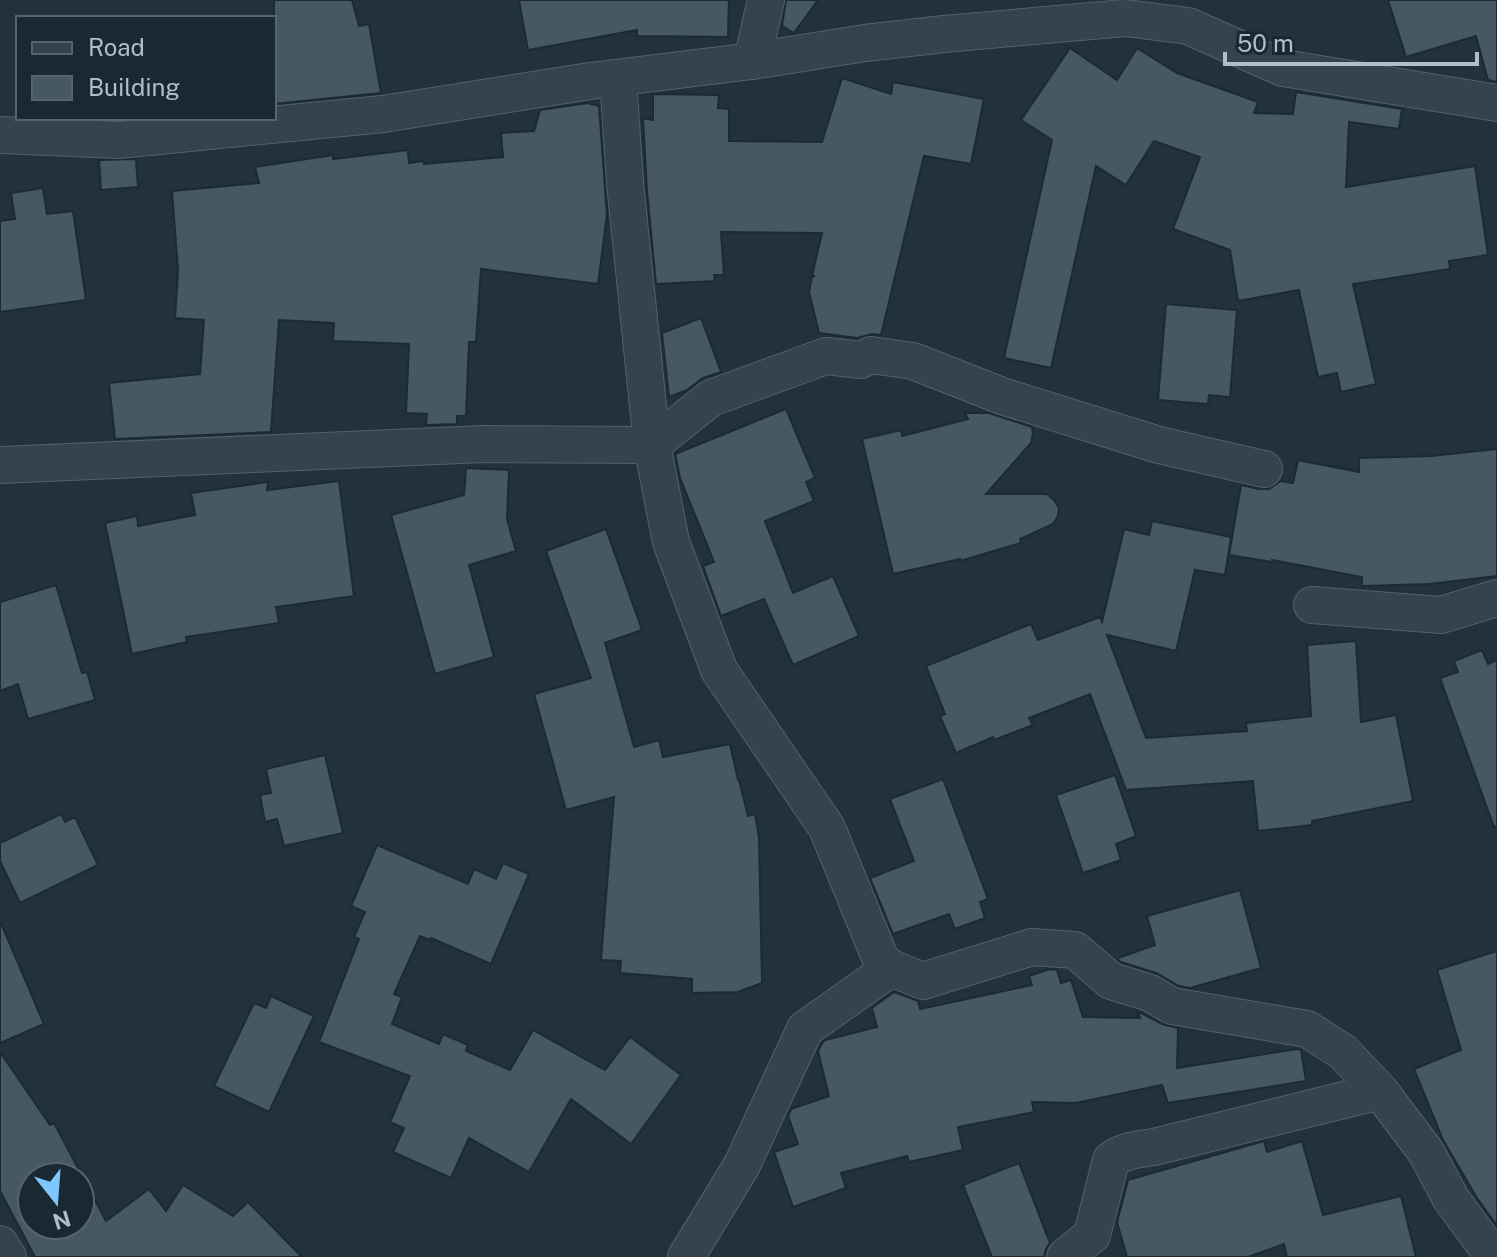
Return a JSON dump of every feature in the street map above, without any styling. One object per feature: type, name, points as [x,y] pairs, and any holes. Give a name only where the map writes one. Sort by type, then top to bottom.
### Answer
[{"type":"street","points":[[752,61],[766,0]]},
{"type":"street","points":[[0,135],[119,140],[383,114],[865,43],[1190,13],[1283,68],[1497,103]]},
{"type":"street","points":[[618,78],[625,183],[652,445],[671,542],[719,670],[827,828],[881,960],[891,968],[923,981],[1032,947],[1075,950],[1111,981],[1150,993],[1172,1006],[1307,1029],[1343,1052],[1380,1091],[1426,1152],[1451,1199],[1494,1257]]},
{"type":"street","points":[[0,465],[484,444],[652,445],[711,398],[826,356],[861,360],[871,355],[913,361],[1002,396],[1159,445],[1264,469]]},
{"type":"street","points":[[1312,605],[1441,615],[1497,598]]},
{"type":"street","points":[[686,1257],[742,1165],[805,1029],[891,968]]},
{"type":"street","points":[[1065,1257],[1092,1235],[1111,1160],[1119,1154],[1380,1091]]},
{"type":"street","points":[[0,1244],[8,1257]]},
{"type":"building","points":[[274,0],[352,0],[359,26],[369,24],[381,93],[276,104]]},
{"type":"building","points":[[519,0],[729,0],[728,37],[637,36],[637,30],[528,50]]},
{"type":"building","points":[[786,0],[818,0],[794,33],[782,26]]},
{"type":"building","points":[[1388,0],[1497,0],[1497,82],[1488,80],[1476,36],[1406,57]]},
{"type":"building","points":[[1070,48],[1117,80],[1137,48],[1177,73],[1258,102],[1254,113],[1293,114],[1296,92],[1402,109],[1399,129],[1349,122],[1346,187],[1475,166],[1488,255],[1449,261],[1450,269],[1353,284],[1376,384],[1341,392],[1337,373],[1318,377],[1299,290],[1238,301],[1230,250],[1173,229],[1200,157],[1154,141],[1126,185],[1096,166],[1051,368],[1004,358],[1052,140],[1021,120]]},
{"type":"building","points":[[842,78],[891,94],[893,82],[984,99],[971,164],[924,156],[881,335],[857,338],[819,333],[809,292],[812,277],[815,276],[812,276],[822,233],[721,232],[724,275],[714,275],[715,281],[656,284],[643,118],[653,120],[653,94],[719,95],[718,108],[729,109],[729,141],[822,142]]},
{"type":"building","points":[[588,103],[599,106],[607,215],[598,284],[481,269],[476,342],[469,342],[466,416],[457,416],[457,424],[426,425],[427,414],[406,413],[409,344],[333,341],[334,323],[279,320],[271,432],[115,439],[109,383],[200,374],[204,320],[175,318],[178,271],[172,191],[259,183],[255,167],[333,155],[333,159],[408,150],[409,163],[423,161],[424,164],[503,157],[501,133],[534,131],[540,110]]},
{"type":"building","points":[[136,159],[138,187],[101,190],[99,160]]},
{"type":"building","points":[[43,188],[47,214],[73,211],[86,300],[0,312],[0,221],[15,219],[11,193]]},
{"type":"building","points":[[1166,304],[1237,310],[1230,397],[1209,395],[1208,404],[1158,400]]},
{"type":"building","points":[[701,318],[721,372],[669,397],[662,333]]},
{"type":"building","points":[[786,409],[815,478],[806,482],[814,501],[765,521],[793,593],[833,576],[859,636],[793,665],[764,599],[721,616],[703,566],[714,562],[680,478],[675,454]]},
{"type":"building","points":[[965,413],[989,413],[1032,427],[1031,443],[986,494],[1047,494],[1059,508],[1058,516],[1053,524],[1020,539],[1021,543],[960,561],[893,574],[862,439],[901,430],[902,436],[968,419]]},
{"type":"building","points":[[1497,449],[1497,576],[1430,584],[1362,586],[1362,577],[1229,555],[1241,485],[1269,489],[1281,481],[1293,483],[1298,460],[1359,472],[1359,458],[1431,456]]},
{"type":"building","points":[[466,468],[509,470],[507,519],[516,551],[469,565],[494,657],[435,674],[391,515],[464,495]]},
{"type":"building","points":[[339,481],[354,596],[276,607],[279,623],[186,637],[187,642],[132,654],[105,523],[137,516],[138,526],[195,515],[191,493],[268,482],[267,490]]},
{"type":"building","points":[[1152,521],[1231,537],[1225,575],[1195,570],[1176,651],[1107,635],[1146,738],[1247,731],[1246,723],[1311,716],[1307,645],[1356,641],[1361,722],[1396,715],[1413,801],[1312,821],[1312,825],[1258,831],[1253,781],[1126,790],[1090,694],[1029,718],[1033,725],[956,753],[940,716],[945,714],[926,666],[1031,624],[1038,640],[1100,617],[1102,622],[1124,529],[1149,535]]},
{"type":"building","points":[[606,529],[642,630],[605,643],[634,747],[659,740],[663,757],[730,744],[748,816],[755,814],[759,837],[762,983],[738,992],[692,993],[692,979],[620,973],[621,961],[601,960],[614,797],[566,810],[534,694],[591,678],[546,551]]},
{"type":"building","points":[[56,585],[82,673],[87,672],[95,700],[28,719],[18,684],[0,691],[0,602]]},
{"type":"building","points":[[1482,650],[1488,664],[1497,660],[1497,826],[1494,827],[1440,678],[1458,672],[1454,661]]},
{"type":"building","points":[[325,755],[343,833],[284,846],[277,819],[265,822],[260,795],[271,793],[266,769]]},
{"type":"building","points":[[1115,775],[1136,836],[1116,844],[1121,860],[1083,873],[1056,795]]},
{"type":"building","points":[[943,779],[988,899],[980,902],[985,918],[955,929],[949,914],[893,934],[870,878],[914,861],[890,799]]},
{"type":"building","points":[[61,814],[65,822],[75,817],[98,865],[20,903],[0,861],[0,843]]},
{"type":"building","points":[[377,845],[468,884],[474,869],[496,879],[503,863],[529,874],[491,964],[420,936],[394,994],[402,997],[392,1024],[439,1044],[443,1034],[468,1045],[466,1051],[510,1070],[533,1030],[605,1070],[630,1037],[681,1075],[631,1144],[571,1099],[529,1172],[469,1138],[451,1178],[393,1152],[404,1128],[390,1122],[410,1076],[319,1042],[359,939],[354,937],[365,912],[351,906]]},
{"type":"building","points":[[1240,890],[1261,968],[1190,988],[1118,960],[1155,945],[1147,916]]},
{"type":"building","points":[[0,921],[44,1024],[0,1043]]},
{"type":"building","points":[[1497,951],[1497,1226],[1443,1140],[1414,1069],[1461,1050],[1437,970]]},
{"type":"building","points":[[1050,969],[1057,970],[1061,983],[1071,980],[1083,1017],[1140,1018],[1137,1011],[1162,1024],[1178,1028],[1177,1068],[1297,1049],[1301,1050],[1306,1081],[1168,1103],[1162,1085],[1076,1103],[1032,1102],[1034,1112],[958,1127],[963,1150],[909,1162],[907,1156],[841,1173],[846,1188],[793,1207],[774,1152],[798,1144],[788,1116],[791,1109],[829,1096],[818,1051],[825,1040],[877,1027],[872,1008],[894,992],[918,1001],[920,1009],[1032,985],[1029,976]]},
{"type":"building","points":[[271,996],[314,1016],[269,1112],[214,1086],[254,1003],[266,1008]]},
{"type":"building","points":[[0,1052],[50,1125],[54,1123],[74,1161],[16,1161],[16,1221],[0,1191]]},
{"type":"building","points":[[1264,1141],[1267,1152],[1302,1141],[1323,1215],[1401,1196],[1416,1257],[1287,1257],[1284,1244],[1248,1257],[1127,1257],[1117,1222],[1128,1180]]},
{"type":"building","points":[[1019,1163],[1050,1243],[1044,1257],[992,1257],[963,1185]]},
{"type":"building","points":[[183,1185],[233,1216],[248,1202],[302,1257],[35,1257],[27,1241],[96,1241],[96,1202],[106,1221],[149,1189],[166,1211]]}]
